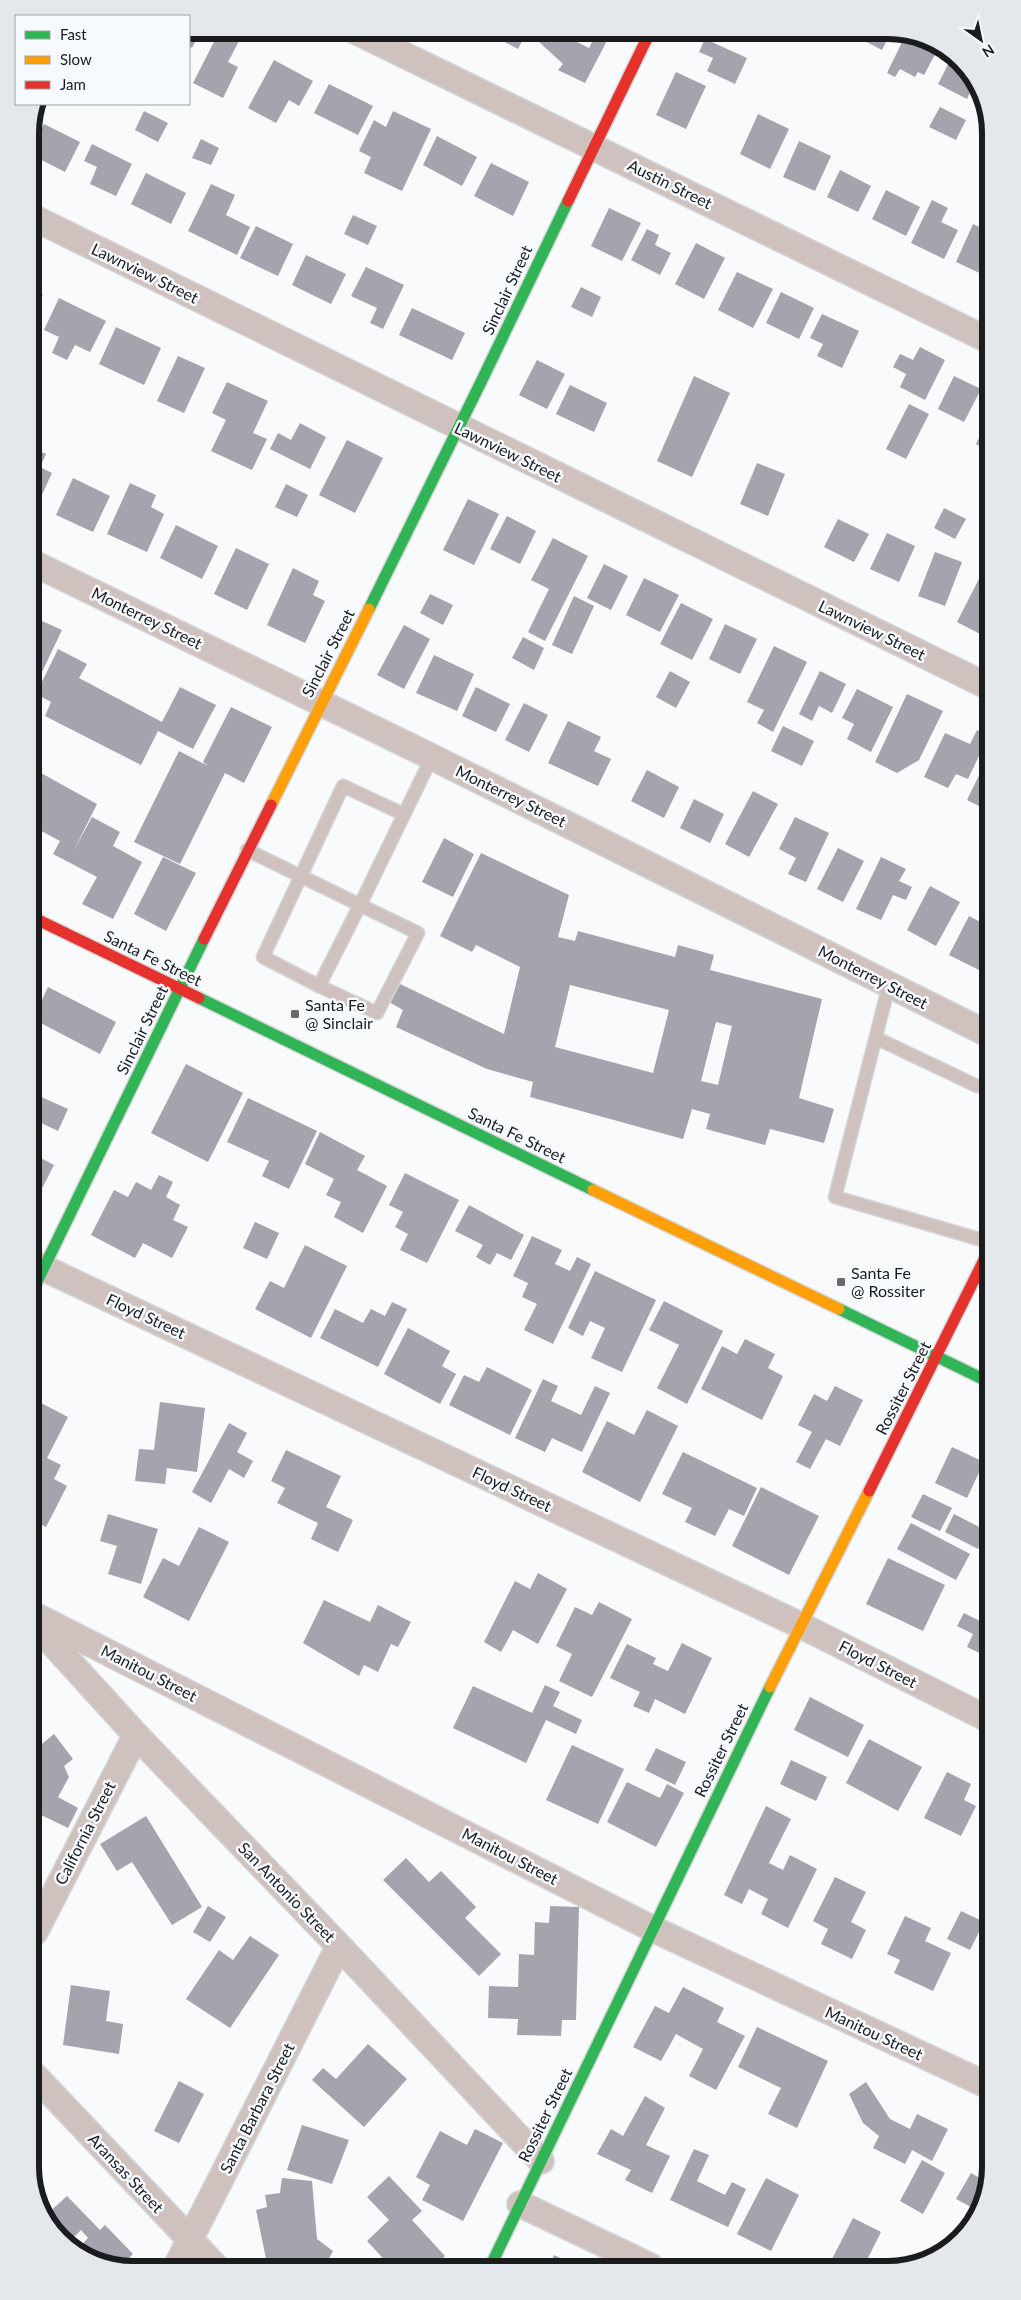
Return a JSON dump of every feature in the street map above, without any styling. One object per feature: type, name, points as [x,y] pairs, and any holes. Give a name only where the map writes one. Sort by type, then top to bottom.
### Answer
[{"type":"street","name":"Austin Street","points":[[372,39],[982,337]]},
{"type":"street","name":"Sinclair Street","points":[[39,1263],[179,990],[247,850],[459,428],[593,146],[646,39]]},
{"type":"street","name":"Lawnview Street","points":[[39,220],[982,684]]},
{"type":"street","name":"Monterrey Street","points":[[39,566],[321,702],[982,1031]]},
{"type":"street","name":"Santa Fe Street","points":[[39,920],[982,1379]]},
{"type":"street","name":"Rossiter Street","points":[[493,2261],[800,1625],[938,1357],[982,1263]]},
{"type":"street","name":"Floyd Street","points":[[39,1265],[800,1625],[982,1716]]},
{"type":"street","name":"Manitou Street","points":[[39,1618],[653,1929],[982,2083]]},
{"type":"street","name":"San Antonio Street","points":[[39,1628],[136,1735],[339,1946],[541,2161]]},
{"type":"street","name":"California Street","points":[[39,1924],[136,1735]]},
{"type":"street","name":"Santa Barbara Street","points":[[179,2261],[339,1946]]},
{"type":"street","name":"Aransas Street","points":[[39,2080],[210,2261]]},
{"type":"street","points":[[520,2204],[640,2261]]},
{"type":"lane","points":[[319,986],[432,757]]},
{"type":"lane","points":[[247,850],[300,878],[418,933],[377,1013],[263,957],[300,878],[343,786],[403,814]]},
{"type":"lane","points":[[889,985],[835,1197],[982,1240]]},
{"type":"lane","points":[[876,1038],[977,1086]]},
{"type":"building","points":[[190,39],[196,39],[192,48],[190,47]]},
{"type":"building","points":[[215,39],[240,39],[228,62],[238,67],[223,98],[193,83]]},
{"type":"building","points":[[499,39],[523,39],[518,49]]},
{"type":"building","points":[[540,39],[571,39],[589,48],[594,39],[608,39],[585,83],[558,70],[563,64],[538,41]]},
{"type":"building","points":[[705,39],[747,58],[735,84],[707,71],[713,58],[699,52]]},
{"type":"building","points":[[861,39],[888,39],[882,50]]},
{"type":"building","points":[[903,40],[924,46],[936,52],[924,75],[918,72],[915,77],[900,69],[895,77],[887,73]]},
{"type":"building","points":[[274,60],[313,81],[299,106],[289,100],[276,123],[248,108]]},
{"type":"building","points":[[950,62],[970,86],[972,89],[967,99],[938,84]]},
{"type":"building","points":[[676,72],[706,86],[686,129],[656,115]]},
{"type":"building","points":[[329,84],[373,106],[358,135],[314,113]]},
{"type":"building","points":[[940,107],[966,120],[956,140],[929,127]]},
{"type":"building","points":[[144,111],[168,123],[158,142],[135,130]]},
{"type":"building","points":[[393,111],[431,129],[402,191],[364,173],[371,157],[359,151],[374,120],[386,127]]},
{"type":"building","points":[[758,114],[789,129],[770,169],[740,154]]},
{"type":"building","points":[[44,124],[80,142],[65,172],[39,159],[39,135]]},
{"type":"building","points":[[437,136],[477,157],[462,186],[423,165]]},
{"type":"building","points":[[201,139],[219,148],[211,165],[192,158]]},
{"type":"building","points":[[799,141],[831,156],[815,191],[783,177]]},
{"type":"building","points":[[92,144],[132,164],[116,196],[90,184],[97,167],[84,161]]},
{"type":"building","points":[[491,163],[529,182],[513,216],[474,196]]},
{"type":"building","points":[[840,170],[871,186],[858,212],[827,197]]},
{"type":"building","points":[[146,173],[186,193],[171,224],[131,204]]},
{"type":"building","points":[[211,184],[235,195],[226,215],[250,227],[237,255],[188,231]]},
{"type":"building","points":[[886,190],[920,207],[906,236],[872,219]]},
{"type":"building","points":[[932,200],[948,208],[941,222],[958,230],[944,259],[911,243]]},
{"type":"building","points":[[609,208],[641,223],[622,261],[591,246]]},
{"type":"building","points":[[353,215],[377,226],[368,245],[344,234]]},
{"type":"building","points":[[973,224],[982,228],[982,274],[956,262]]},
{"type":"building","points":[[256,226],[293,244],[278,276],[240,258]]},
{"type":"building","points":[[647,229],[659,235],[655,245],[671,253],[660,275],[631,260]]},
{"type":"building","points":[[696,243],[725,258],[704,299],[675,284]]},
{"type":"building","points":[[306,255],[346,274],[331,304],[292,285]]},
{"type":"building","points":[[366,267],[404,285],[383,329],[370,323],[377,308],[351,296]]},
{"type":"building","points":[[737,272],[773,289],[753,328],[718,310]]},
{"type":"building","points":[[581,287],[601,297],[592,317],[571,307]]},
{"type":"building","points":[[781,292],[814,308],[799,339],[766,323]]},
{"type":"building","points":[[39,293],[43,295],[39,303]]},
{"type":"building","points":[[59,298],[106,321],[90,352],[75,345],[67,360],[52,353],[59,337],[44,330]]},
{"type":"building","points":[[412,308],[465,333],[452,360],[399,335]]},
{"type":"building","points":[[822,314],[859,331],[842,368],[817,356],[823,344],[810,338]]},
{"type":"building","points":[[116,327],[161,348],[144,385],[99,364]]},
{"type":"building","points":[[920,347],[945,360],[925,400],[900,387],[906,374],[893,367],[900,354],[913,360]]},
{"type":"building","points":[[178,356],[205,368],[184,413],[157,401]]},
{"type":"building","points":[[537,360],[565,374],[547,409],[519,395]]},
{"type":"building","points":[[694,376],[730,393],[692,477],[657,461]]},
{"type":"building","points":[[954,376],[981,389],[964,422],[938,409]]},
{"type":"building","points":[[227,382],[268,401],[253,433],[267,439],[252,470],[211,451],[226,420],[212,413]]},
{"type":"building","points":[[570,385],[607,403],[594,432],[556,414]]},
{"type":"building","points":[[909,404],[929,414],[906,459],[886,449]]},
{"type":"building","points":[[300,423],[326,437],[310,469],[270,449],[278,433],[291,440]]},
{"type":"building","points":[[982,431],[982,447],[976,444]]},
{"type":"building","points":[[347,440],[383,458],[355,513],[319,495]]},
{"type":"building","points":[[39,451],[46,454],[40,467],[52,473],[40,499]]},
{"type":"building","points":[[757,463],[785,474],[768,516],[740,504]]},
{"type":"building","points":[[73,478],[110,496],[93,532],[56,515]]},
{"type":"building","points":[[130,483],[156,495],[151,507],[164,514],[147,552],[107,534]]},
{"type":"building","points":[[286,484],[308,495],[297,517],[275,507]]},
{"type":"building","points":[[468,499],[499,514],[474,565],[443,550]]},
{"type":"building","points":[[944,508],[966,519],[955,539],[934,528]]},
{"type":"building","points":[[507,516],[536,531],[520,564],[490,549]]},
{"type":"building","points":[[838,519],[869,534],[854,562],[824,547]]},
{"type":"building","points":[[176,525],[218,546],[202,579],[160,558]]},
{"type":"building","points":[[887,533],[915,546],[899,582],[870,569]]},
{"type":"building","points":[[553,538],[588,556],[545,641],[528,632],[549,589],[531,580]]},
{"type":"building","points":[[236,548],[269,564],[247,610],[214,594]]},
{"type":"building","points":[[935,552],[962,562],[945,606],[918,596]]},
{"type":"building","points":[[604,564],[628,576],[611,610],[587,598]]},
{"type":"building","points":[[293,568],[319,581],[313,595],[325,601],[305,643],[267,625]]},
{"type":"building","points":[[982,573],[982,635],[957,622]]},
{"type":"building","points":[[644,578],[679,595],[660,632],[626,615]]},
{"type":"building","points":[[430,594],[453,605],[443,625],[420,613]]},
{"type":"building","points":[[574,596],[594,606],[572,654],[552,645]]},
{"type":"building","points":[[681,603],[713,619],[692,660],[660,644]]},
{"type":"building","points":[[39,620],[62,630],[39,678]]},
{"type":"building","points":[[725,624],[757,639],[740,674],[709,659]]},
{"type":"building","points":[[404,625],[430,639],[404,689],[377,675]]},
{"type":"building","points":[[523,637],[544,648],[534,670],[512,658]]},
{"type":"building","points":[[774,646],[807,662],[773,732],[757,723],[764,710],[747,702]]},
{"type":"building","points":[[58,649],[87,664],[79,678],[162,722],[180,687],[216,705],[193,749],[158,731],[141,765],[45,716],[51,702],[39,696],[39,688]]},
{"type":"building","points":[[434,655],[474,674],[457,711],[416,693]]},
{"type":"building","points":[[670,671],[690,682],[676,708],[656,697]]},
{"type":"building","points":[[820,671],[846,684],[832,713],[819,706],[812,721],[799,714]]},
{"type":"building","points":[[476,687],[510,704],[496,732],[462,716]]},
{"type":"building","points":[[857,689],[893,707],[871,752],[847,739],[854,724],[842,718]]},
{"type":"building","points":[[907,694],[943,711],[919,760],[897,773],[875,762]]},
{"type":"building","points":[[524,703],[548,715],[529,752],[505,740]]},
{"type":"building","points":[[231,707],[272,727],[244,783],[225,773],[180,864],[134,842],[179,751],[208,766],[203,762]]},
{"type":"building","points":[[568,721],[601,737],[594,751],[611,759],[598,786],[548,763]]},
{"type":"building","points":[[783,726],[814,741],[802,766],[771,751]]},
{"type":"building","points":[[977,730],[982,732],[982,750],[968,779],[956,774],[948,788],[924,777],[945,733],[970,744]]},
{"type":"building","points":[[982,769],[982,808],[967,800]]},
{"type":"building","points":[[647,770],[679,787],[664,818],[631,801]]},
{"type":"building","points":[[39,772],[97,804],[73,852],[92,817],[120,832],[113,846],[142,862],[113,919],[82,904],[97,877],[53,854],[60,841],[39,830]]},
{"type":"building","points":[[753,791],[778,804],[749,857],[725,844]]},
{"type":"building","points":[[694,799],[724,814],[710,843],[680,828]]},
{"type":"building","points":[[795,817],[829,833],[806,882],[788,874],[796,858],[779,849]]},
{"type":"building","points":[[444,838],[474,854],[453,897],[422,882]]},
{"type":"building","points":[[838,848],[864,861],[843,902],[817,889]]},
{"type":"building","points":[[481,853],[569,895],[558,937],[575,941],[578,931],[675,957],[678,945],[714,955],[710,970],[822,999],[799,1098],[834,1109],[824,1143],[770,1129],[765,1145],[706,1129],[710,1114],[692,1109],[683,1139],[530,1097],[533,1082],[487,1069],[396,1027],[403,1010],[389,1002],[398,983],[504,1034],[520,967],[476,945],[472,952],[440,936]],"holes":[[[570,985],[669,1010],[653,1073],[555,1047]],[[716,1022],[732,1026],[718,1085],[701,1081]]]},
{"type":"building","points":[[163,857],[196,873],[166,931],[134,914]]},
{"type":"building","points":[[881,857],[906,869],[899,881],[912,887],[906,900],[893,895],[881,920],[856,909]]},
{"type":"building","points":[[930,886],[960,902],[936,946],[907,930]]},
{"type":"building","points":[[969,916],[982,923],[982,964],[979,970],[949,955]]},
{"type":"building","points":[[48,987],[116,1022],[100,1054],[39,1022],[39,1006]]},
{"type":"building","points":[[186,1064],[243,1093],[208,1162],[151,1133]]},
{"type":"building","points":[[39,1096],[68,1109],[58,1131],[39,1122]]},
{"type":"building","points":[[248,1098],[317,1131],[289,1189],[262,1176],[269,1161],[227,1142]]},
{"type":"building","points":[[320,1132],[365,1156],[357,1170],[387,1186],[363,1233],[334,1217],[341,1202],[326,1195],[334,1179],[305,1164]]},
{"type":"building","points":[[39,1157],[54,1165],[39,1194]]},
{"type":"building","points":[[405,1173],[459,1200],[427,1263],[400,1250],[408,1234],[395,1227],[403,1212],[389,1205]]},
{"type":"building","points":[[159,1175],[173,1182],[166,1197],[180,1205],[173,1220],[188,1227],[172,1258],[143,1243],[135,1258],[91,1235],[114,1190],[128,1197],[136,1182],[151,1190]]},
{"type":"building","points":[[469,1205],[524,1235],[511,1260],[497,1253],[490,1265],[476,1257],[483,1245],[455,1231]]},
{"type":"building","points":[[255,1222],[279,1233],[267,1259],[243,1248]]},
{"type":"building","points":[[532,1236],[562,1250],[555,1264],[570,1271],[577,1257],[591,1264],[553,1344],[524,1330],[537,1304],[522,1297],[528,1283],[513,1276]]},
{"type":"building","points":[[305,1245],[347,1266],[311,1338],[255,1309],[270,1281],[284,1288]]},
{"type":"building","points":[[595,1271],[656,1300],[622,1372],[591,1358],[605,1328],[590,1321],[583,1336],[568,1328]]},
{"type":"building","points":[[664,1301],[723,1331],[687,1404],[657,1388],[679,1345],[649,1330]]},
{"type":"building","points":[[392,1302],[407,1309],[378,1367],[320,1338],[335,1309],[363,1323],[371,1309],[385,1316]]},
{"type":"building","points":[[408,1328],[450,1351],[442,1366],[456,1374],[440,1404],[384,1374]]},
{"type":"building","points":[[745,1339],[775,1354],[768,1368],[783,1376],[762,1420],[701,1389],[722,1346],[737,1354]]},
{"type":"building","points":[[487,1367],[532,1390],[510,1435],[449,1405],[464,1375],[479,1382]]},
{"type":"building","points":[[543,1379],[558,1386],[551,1401],[581,1415],[595,1386],[610,1393],[582,1452],[552,1438],[545,1452],[515,1438]]},
{"type":"building","points":[[835,1386],[863,1400],[840,1446],[826,1439],[810,1469],[796,1462],[812,1432],[798,1425],[814,1394],[827,1401]]},
{"type":"building","points":[[160,1402],[205,1408],[197,1472],[167,1468],[165,1484],[135,1481],[139,1449],[154,1450]]},
{"type":"building","points":[[41,1403],[68,1417],[47,1458],[61,1465],[54,1479],[67,1486],[46,1527],[39,1524],[39,1441],[41,1437],[39,1436],[39,1408]]},
{"type":"building","points":[[647,1410],[678,1426],[640,1502],[582,1472],[607,1421],[634,1435]]},
{"type":"building","points":[[229,1423],[247,1433],[237,1452],[253,1461],[244,1478],[229,1469],[211,1503],[192,1492]]},
{"type":"building","points":[[952,1447],[982,1461],[982,1466],[967,1498],[935,1483]]},
{"type":"building","points":[[286,1450],[341,1476],[326,1507],[353,1520],[338,1552],[311,1539],[318,1523],[277,1503],[285,1488],[271,1481]]},
{"type":"building","points":[[683,1452],[757,1488],[744,1516],[729,1509],[715,1536],[685,1522],[692,1508],[662,1494]]},
{"type":"building","points":[[761,1487],[819,1516],[789,1575],[732,1546]]},
{"type":"building","points":[[923,1494],[952,1508],[940,1531],[911,1517]]},
{"type":"building","points":[[108,1514],[158,1529],[141,1584],[108,1574],[117,1546],[100,1541]]},
{"type":"building","points":[[954,1514],[982,1528],[982,1541],[978,1549],[945,1532]]},
{"type":"building","points":[[911,1523],[970,1554],[956,1580],[897,1549]]},
{"type":"building","points":[[199,1527],[229,1542],[189,1621],[143,1597],[163,1558],[179,1566]]},
{"type":"building","points":[[888,1558],[945,1585],[923,1631],[866,1604]]},
{"type":"building","points":[[538,1573],[567,1589],[538,1644],[513,1630],[501,1652],[484,1642],[515,1581],[530,1589]]},
{"type":"building","points":[[324,1600],[370,1622],[378,1605],[411,1622],[398,1647],[391,1644],[378,1672],[364,1665],[359,1676],[303,1643]]},
{"type":"building","points":[[599,1602],[632,1619],[592,1697],[559,1681],[572,1654],[556,1646],[575,1607],[592,1615]]},
{"type":"building","points":[[964,1613],[980,1621],[982,1617],[982,1654],[967,1647],[973,1634],[957,1626]]},
{"type":"building","points":[[682,1643],[712,1658],[685,1714],[655,1699],[649,1713],[633,1706],[640,1692],[610,1678],[627,1644],[656,1658],[653,1664],[668,1671]]},
{"type":"building","points":[[545,1685],[560,1692],[553,1706],[582,1720],[576,1734],[546,1720],[526,1763],[453,1728],[473,1686],[532,1713]]},
{"type":"building","points":[[810,1697],[864,1725],[848,1757],[794,1730]]},
{"type":"building","points":[[54,1734],[73,1759],[64,1766],[69,1777],[58,1797],[78,1808],[68,1828],[39,1814],[39,1746]]},
{"type":"building","points":[[869,1739],[922,1767],[898,1811],[846,1783]]},
{"type":"building","points":[[572,1745],[624,1769],[598,1824],[546,1800]]},
{"type":"building","points":[[656,1748],[686,1762],[675,1785],[645,1770]]},
{"type":"building","points":[[791,1760],[827,1777],[816,1801],[780,1784]]},
{"type":"building","points":[[947,1772],[971,1784],[964,1800],[976,1806],[961,1836],[924,1818]]},
{"type":"building","points":[[627,1782],[660,1798],[667,1784],[684,1793],[656,1847],[607,1822]]},
{"type":"building","points":[[766,1806],[791,1819],[769,1863],[783,1870],[790,1855],[817,1869],[788,1928],[761,1914],[768,1899],[749,1889],[742,1904],[724,1895]]},
{"type":"building","points":[[146,1816],[202,1907],[172,1925],[132,1862],[117,1871],[100,1844]]},
{"type":"building","points":[[406,1858],[429,1882],[441,1871],[476,1907],[465,1918],[501,1954],[479,1976],[383,1880]]},
{"type":"building","points":[[835,1877],[866,1892],[851,1922],[866,1930],[852,1959],[821,1944],[828,1929],[813,1921]]},
{"type":"building","points":[[208,1906],[226,1917],[210,1942],[193,1932]]},
{"type":"building","points":[[550,1906],[579,1907],[576,2020],[562,2020],[561,2036],[517,2035],[518,2019],[488,2018],[489,1986],[518,1987],[519,1954],[534,1955],[535,1922],[549,1923]]},
{"type":"building","points":[[961,1911],[982,1921],[982,1926],[970,1950],[947,1939]]},
{"type":"building","points":[[905,1916],[931,1928],[925,1941],[951,1953],[933,1991],[894,1973],[900,1960],[887,1954]]},
{"type":"building","points":[[250,1936],[279,1955],[230,2028],[186,1999],[219,1950],[233,1960]]},
{"type":"building","points":[[71,1985],[110,1991],[106,2021],[123,2024],[119,2054],[63,2045]]},
{"type":"building","points":[[683,1987],[724,2008],[717,2022],[745,2036],[716,2090],[689,2076],[703,2049],[676,2034],[661,2061],[633,2047],[655,2006],[669,2013]]},
{"type":"building","points":[[757,2027],[828,2061],[797,2128],[768,2114],[781,2088],[738,2067]]},
{"type":"building","points":[[368,2044],[407,2079],[364,2127],[312,2080],[323,2068],[336,2079]]},
{"type":"building","points":[[179,2081],[204,2094],[179,2143],[154,2131]]},
{"type":"building","points":[[866,2082],[890,2119],[910,2129],[917,2114],[948,2129],[932,2161],[912,2150],[905,2164],[873,2148],[879,2136],[863,2123],[849,2094]]},
{"type":"building","points":[[645,2096],[665,2108],[646,2145],[670,2156],[652,2193],[625,2180],[631,2170],[597,2154],[611,2129],[623,2136]]},
{"type":"building","points":[[302,2125],[349,2140],[332,2184],[287,2170]]},
{"type":"building","points":[[475,2129],[503,2143],[463,2221],[422,2200],[430,2185],[416,2177],[440,2131],[467,2145]]},
{"type":"building","points":[[694,2149],[709,2155],[697,2181],[725,2195],[732,2182],[746,2189],[728,2227],[670,2200]]},
{"type":"building","points":[[922,2160],[945,2173],[923,2214],[900,2201]]},
{"type":"building","points":[[971,2173],[981,2179],[978,2194],[971,2207],[956,2199]]},
{"type":"building","points":[[389,2176],[422,2211],[412,2220],[445,2256],[440,2261],[386,2261],[367,2241],[389,2220],[367,2197]]},
{"type":"building","points":[[282,2178],[312,2181],[317,2239],[333,2251],[328,2261],[292,2261],[287,2258],[266,2259],[256,2210],[267,2207],[265,2195],[280,2193]]},
{"type":"building","points":[[766,2178],[799,2195],[771,2251],[737,2234]]},
{"type":"building","points":[[67,2196],[100,2230],[105,2225],[133,2254],[126,2261],[91,2252],[81,2246],[88,2238],[81,2230],[72,2239],[66,2234],[50,2212]]},
{"type":"building","points":[[853,2218],[881,2232],[866,2261],[831,2261]]},
{"type":"building","points":[[554,2255],[566,2261],[552,2261]]},
{"type":"traffic: fast","points":[[369,609],[568,201]]},
{"type":"traffic: fast","points":[[39,1278],[204,939]]},
{"type":"traffic: fast","points":[[199,998],[593,1190]]},
{"type":"traffic: fast","points":[[839,1309],[982,1379]]},
{"type":"traffic: fast","points":[[493,2261],[770,1687]]},
{"type":"traffic: slow","points":[[271,805],[369,609]]},
{"type":"traffic: slow","points":[[593,1190],[839,1309]]},
{"type":"traffic: slow","points":[[770,1687],[869,1491]]},
{"type":"traffic: jam","points":[[568,201],[647,39]]},
{"type":"traffic: jam","points":[[204,939],[271,805]]},
{"type":"traffic: jam","points":[[39,920],[199,998]]},
{"type":"traffic: jam","points":[[869,1491],[982,1264]]},
{"type":"place","name":"Santa Fe @ Sinclair","points":[[295,1014]]},
{"type":"place","name":"Santa Fe @ Rossiter","points":[[841,1282]]}]
